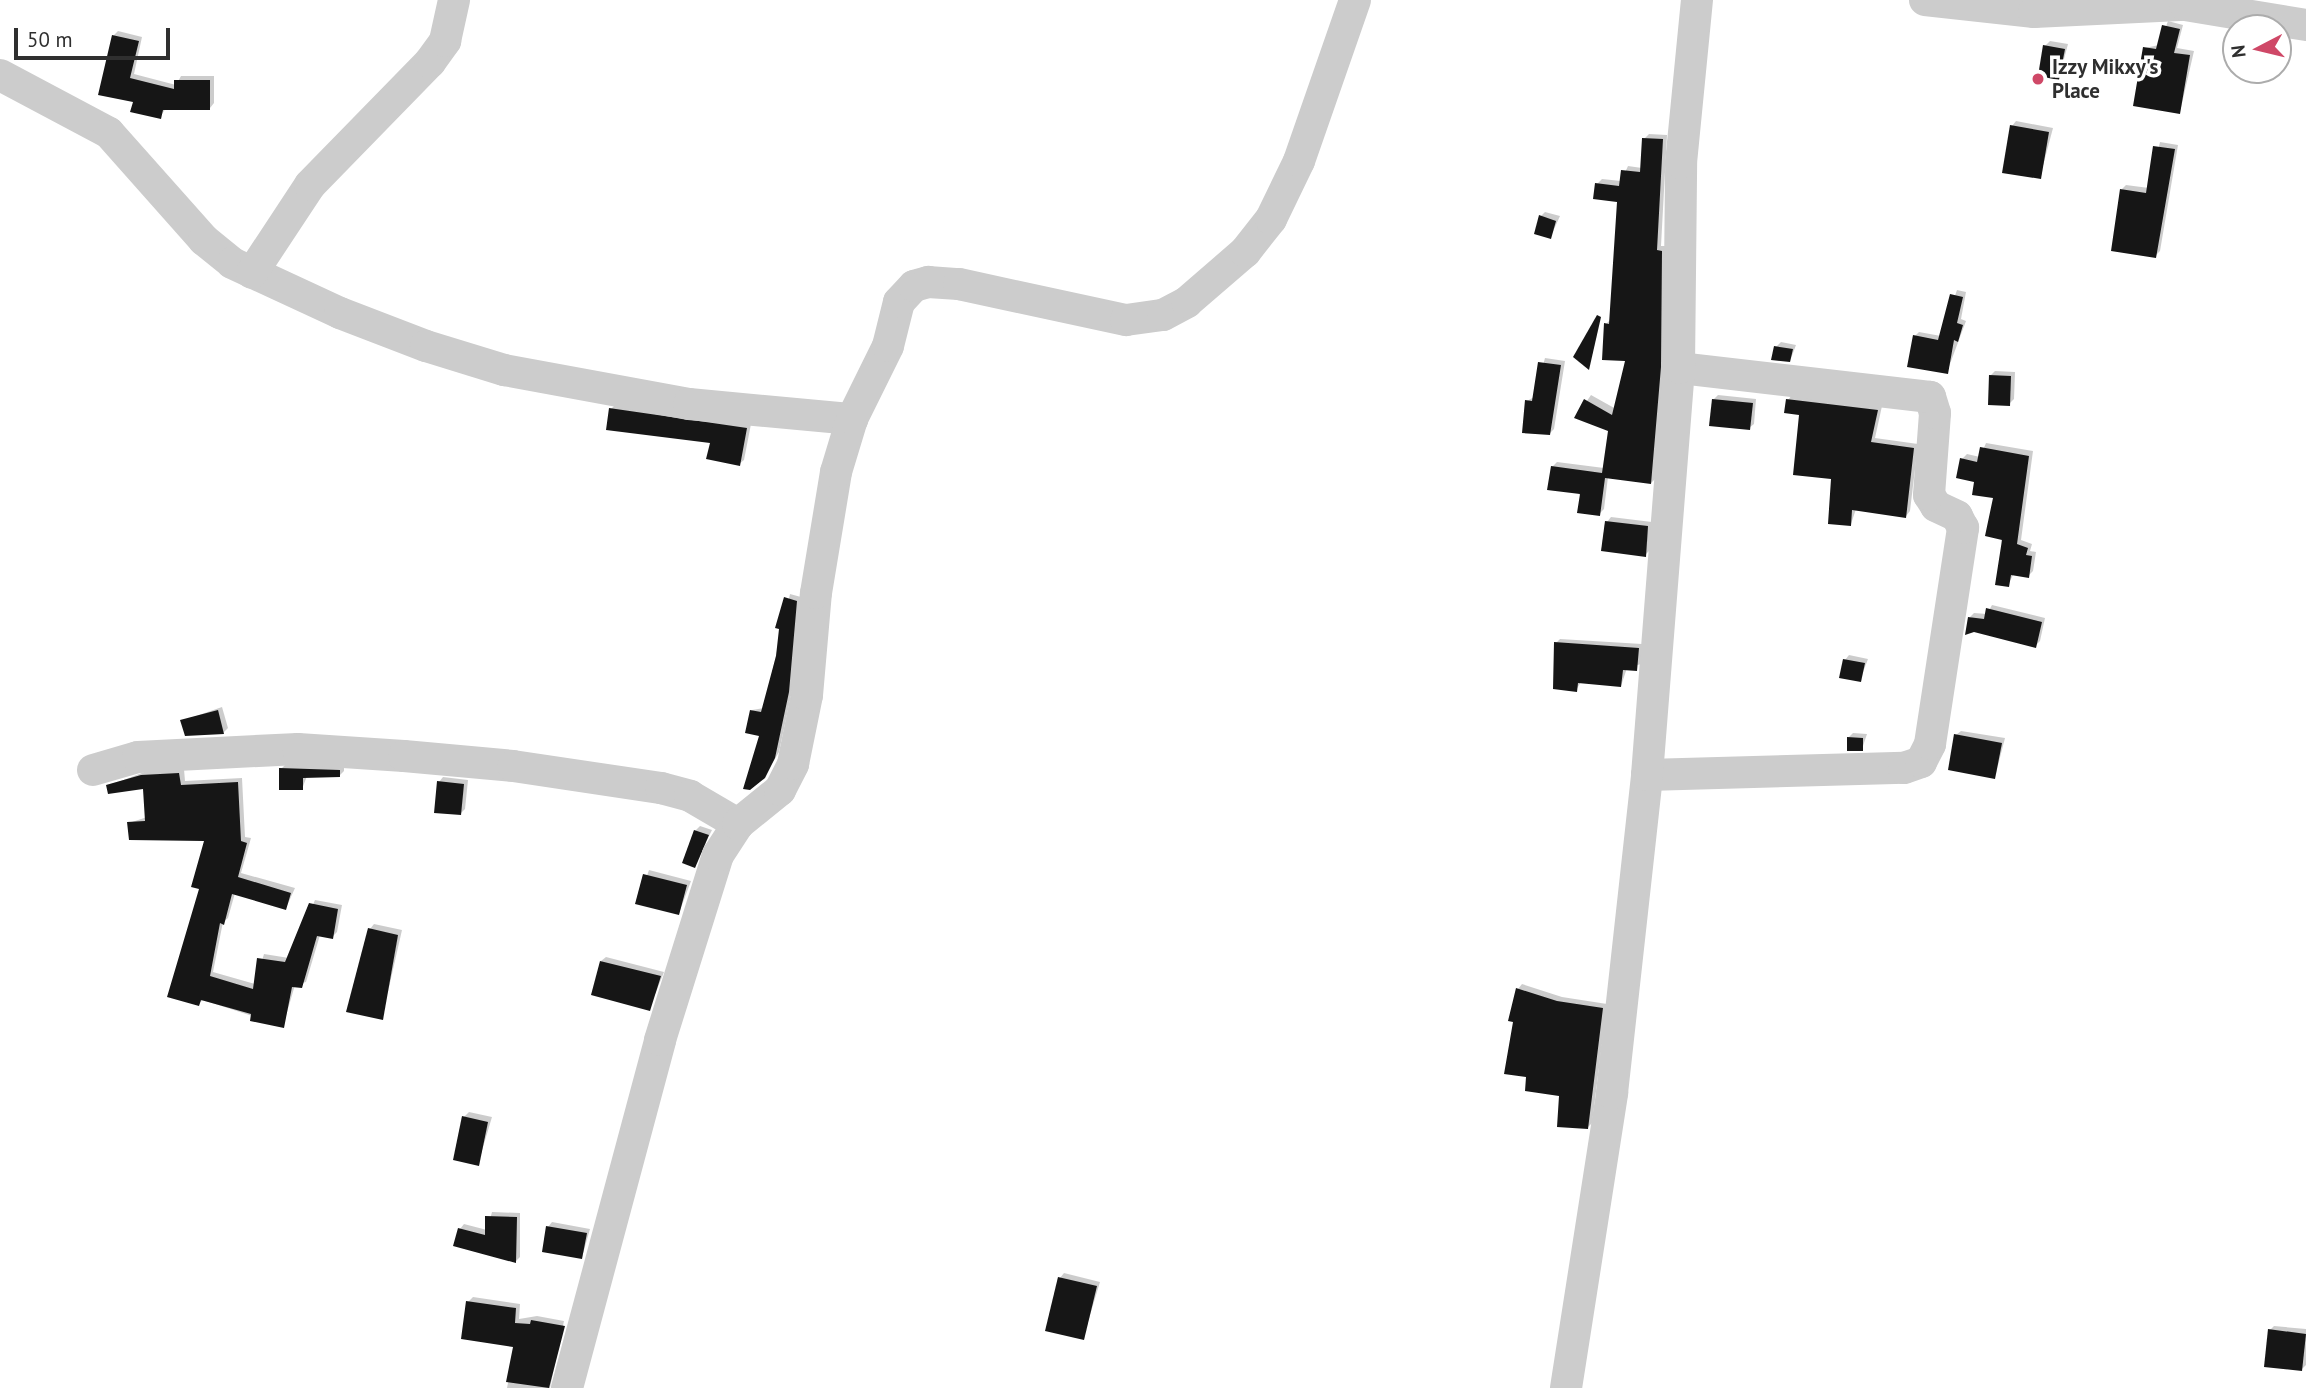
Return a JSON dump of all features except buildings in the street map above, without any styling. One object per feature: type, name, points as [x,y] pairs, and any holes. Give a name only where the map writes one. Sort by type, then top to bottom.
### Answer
[{"type":"street","points":[[252,273],[310,185],[430,62],[445,41],[454,0]]},
{"type":"street","points":[[567,1388],[660,1040],[718,855],[738,824],[780,790],[793,764],[807,695],[816,593],[836,472],[852,419],[888,346],[899,302],[914,286],[928,282],[959,284],[1126,320],[1163,315],[1212,282],[1245,252],[1271,219],[1300,161],[1355,0]]},
{"type":"street","points":[[1566,1388],[1612,1093],[1647,775],[1679,368],[1681,163],[1697,0]]},
{"type":"street","points":[[1926,0],[1987,11],[2034,12],[2185,5],[2306,25]]},
{"type":"street","points":[[0,75],[109,133],[204,240],[252,273],[426,346],[504,370],[730,410],[852,419]]},
{"type":"street","points":[[1647,775],[1904,768],[1921,762],[1930,744],[1963,528],[1957,516],[1936,506],[1929,495],[1935,413],[1930,397],[1679,368]]},
{"type":"street","points":[[93,770],[138,757],[298,748],[404,756],[513,766],[661,788],[690,796],[738,824]]},
{"type":"place","name":"Izzy Mikxy's Place","points":[[2038,79]]}]
